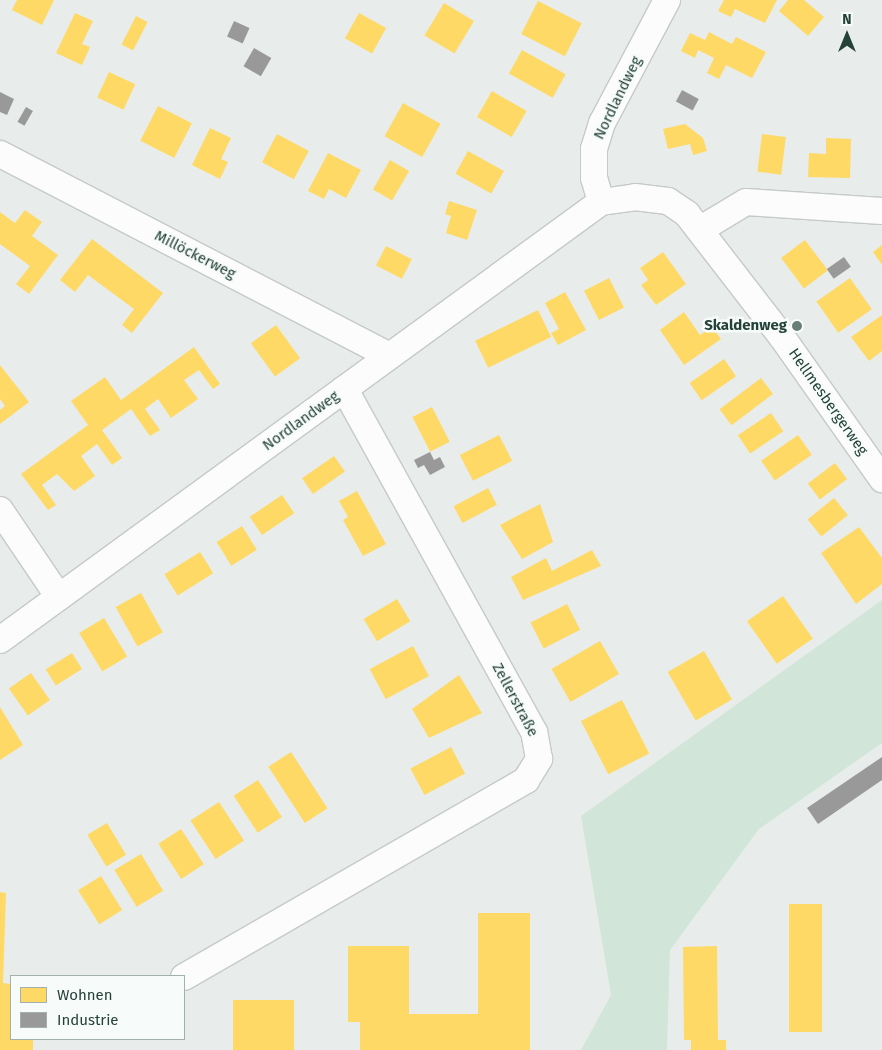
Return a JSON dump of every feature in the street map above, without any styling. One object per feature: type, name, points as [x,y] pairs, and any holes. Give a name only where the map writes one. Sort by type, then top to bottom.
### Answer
[{"type":"street","name":"Nordlandweg","points":[[601,202],[594,178],[599,132],[667,0]]},
{"type":"street","name":"Millöckerweg","points":[[0,154],[389,356]]},
{"type":"street","name":"Nordlandweg","points":[[0,640],[601,202],[635,196],[668,201],[700,229]]},
{"type":"street","points":[[700,229],[746,202],[882,211]]},
{"type":"street","name":"Hellmesbergerweg","points":[[700,229],[882,479]]},
{"type":"street","name":"Zellerstraße","points":[[187,980],[526,780],[539,759],[534,732],[344,390]]},
{"type":"street","points":[[0,510],[59,597]]},
{"type":"green space","points":[[882,600],[882,743],[759,829],[670,950],[667,1050],[581,1050],[611,995],[581,816]]},
{"type":"building: Wohnen","points":[[17,0],[54,0],[42,25],[12,10]]},
{"type":"building: Wohnen","points":[[724,0],[777,0],[765,23],[735,9],[731,17],[718,11]]},
{"type":"building: Wohnen","points":[[788,0],[804,0],[824,17],[808,36],[779,11]]},
{"type":"building: Wohnen","points":[[538,1],[582,23],[565,56],[521,34]]},
{"type":"building: Wohnen","points":[[444,3],[474,21],[454,54],[424,36]]},
{"type":"building: Wohnen","points":[[75,13],[93,21],[82,44],[90,47],[82,65],[56,53]]},
{"type":"building: Wohnen","points":[[359,13],[386,28],[372,53],[345,38]]},
{"type":"building: Wohnen","points":[[136,16],[148,22],[133,50],[121,45]]},
{"type":"building: Wohnen","points":[[709,32],[732,44],[736,37],[766,52],[752,78],[726,65],[719,79],[707,73],[714,58],[698,50],[695,58],[681,51],[690,33],[705,40]]},
{"type":"building: Wohnen","points":[[522,50],[566,74],[553,98],[509,74]]},
{"type":"building: Wohnen","points":[[109,72],[135,84],[123,110],[97,97]]},
{"type":"building: Wohnen","points":[[492,91],[527,111],[512,137],[477,117]]},
{"type":"building: Wohnen","points":[[403,103],[441,124],[422,157],[385,136]]},
{"type":"building: Wohnen","points":[[158,106],[192,123],[174,158],[140,141]]},
{"type":"building: Wohnen","points":[[685,124],[703,138],[707,151],[693,155],[690,144],[668,149],[663,129]]},
{"type":"building: Wohnen","points":[[210,128],[231,138],[221,159],[228,162],[220,179],[192,165]]},
{"type":"building: Wohnen","points":[[277,134],[309,151],[294,179],[262,162]]},
{"type":"building: Wohnen","points":[[762,134],[786,137],[781,175],[757,172]]},
{"type":"building: Wohnen","points":[[826,138],[851,139],[850,178],[808,177],[809,153],[826,154]]},
{"type":"building: Wohnen","points":[[468,151],[504,171],[491,194],[455,174]]},
{"type":"building: Wohnen","points":[[328,153],[361,170],[346,198],[329,189],[324,199],[308,191]]},
{"type":"building: Wohnen","points":[[390,160],[409,171],[392,200],[373,189]]},
{"type":"building: Wohnen","points":[[449,201],[477,210],[467,240],[446,233],[451,216],[445,214]]},
{"type":"building: Wohnen","points":[[25,210],[42,222],[32,236],[58,255],[29,294],[16,284],[30,266],[0,244],[0,212],[15,223]]},
{"type":"building: Wohnen","points":[[92,239],[163,293],[132,333],[122,325],[134,309],[88,275],[75,292],[60,280]]},
{"type":"building: Wohnen","points":[[805,240],[828,270],[804,288],[781,258]]},
{"type":"building: Wohnen","points":[[882,245],[882,265],[873,252]]},
{"type":"building: Wohnen","points":[[386,246],[412,259],[402,279],[376,266]]},
{"type":"building: Wohnen","points":[[663,252],[686,284],[656,305],[641,285],[648,280],[640,268]]},
{"type":"building: Wohnen","points":[[609,278],[624,307],[599,320],[584,291]]},
{"type":"building: Wohnen","points":[[850,278],[872,309],[838,333],[816,302]]},
{"type":"building: Wohnen","points":[[565,292],[586,330],[558,345],[551,333],[559,329],[545,303]]},
{"type":"building: Wohnen","points":[[538,310],[551,337],[488,368],[475,341]]},
{"type":"building: Wohnen","points":[[684,312],[700,335],[712,327],[721,339],[684,365],[660,330]]},
{"type":"building: Wohnen","points":[[882,315],[882,351],[869,361],[851,337]]},
{"type":"building: Wohnen","points":[[276,325],[300,358],[275,376],[251,343]]},
{"type":"building: Wohnen","points":[[194,347],[220,384],[213,389],[199,370],[184,380],[198,399],[171,418],[158,399],[145,409],[160,430],[150,436],[131,409],[102,430],[122,458],[112,465],[97,444],[81,456],[95,476],[74,491],[57,474],[42,485],[56,505],[48,510],[21,474],[88,425],[71,401],[105,377],[121,400]]},
{"type":"building: Wohnen","points":[[724,359],[736,376],[702,400],[690,383]]},
{"type":"building: Wohnen","points":[[0,365],[29,402],[0,424],[0,410],[5,406],[0,399]]},
{"type":"building: Wohnen","points":[[761,378],[773,394],[732,425],[719,409]]},
{"type":"building: Wohnen","points":[[432,407],[450,442],[430,452],[412,417]]},
{"type":"building: Wohnen","points":[[771,413],[783,431],[750,454],[738,435]]},
{"type":"building: Wohnen","points":[[499,435],[512,461],[473,481],[460,455]]},
{"type":"building: Wohnen","points":[[798,435],[812,455],[775,480],[761,461]]},
{"type":"building: Wohnen","points":[[334,456],[345,472],[313,494],[302,478]]},
{"type":"building: Wohnen","points":[[835,463],[847,479],[820,499],[808,483]]},
{"type":"building: Wohnen","points":[[488,488],[497,505],[462,523],[454,506]]},
{"type":"building: Wohnen","points":[[357,491],[386,544],[363,556],[343,520],[348,517],[339,501]]},
{"type":"building: Wohnen","points":[[282,495],[294,513],[262,535],[250,517]]},
{"type":"building: Wohnen","points":[[834,498],[848,515],[821,536],[808,519]]},
{"type":"building: Wohnen","points":[[540,504],[553,542],[522,559],[500,525]]},
{"type":"building: Wohnen","points":[[242,526],[257,550],[231,566],[217,542]]},
{"type":"building: Wohnen","points":[[859,527],[882,558],[882,584],[856,604],[821,553]]},
{"type":"building: Wohnen","points":[[592,550],[601,566],[523,600],[511,577],[546,558],[552,571]]},
{"type":"building: Wohnen","points":[[200,552],[213,573],[178,595],[164,574]]},
{"type":"building: Wohnen","points":[[141,593],[163,632],[137,646],[116,607]]},
{"type":"building: Wohnen","points":[[783,596],[813,639],[777,664],[747,621]]},
{"type":"building: Wohnen","points":[[397,599],[410,621],[377,641],[364,619]]},
{"type":"building: Wohnen","points":[[567,604],[580,630],[544,648],[530,623]]},
{"type":"building: Wohnen","points":[[104,618],[127,657],[102,672],[79,633]]},
{"type":"building: Wohnen","points":[[600,641],[619,674],[571,702],[552,669]]},
{"type":"building: Wohnen","points":[[413,646],[429,676],[386,699],[370,669]]},
{"type":"building: Wohnen","points":[[704,651],[732,699],[696,720],[668,672]]},
{"type":"building: Wohnen","points":[[72,653],[82,669],[56,686],[46,669]]},
{"type":"building: Wohnen","points":[[31,673],[50,700],[28,716],[9,688]]},
{"type":"building: Wohnen","points":[[459,675],[482,713],[429,738],[412,709]]},
{"type":"building: Wohnen","points":[[622,700],[649,753],[608,774],[581,721]]},
{"type":"building: Wohnen","points":[[0,707],[23,745],[0,760]]},
{"type":"building: Wohnen","points":[[451,747],[465,773],[424,795],[410,769]]},
{"type":"building: Wohnen","points":[[291,752],[327,808],[305,823],[268,767]]},
{"type":"building: Wohnen","points":[[258,780],[282,817],[258,833],[234,796]]},
{"type":"building: Wohnen","points":[[219,802],[244,841],[216,859],[190,821]]},
{"type":"building: Wohnen","points":[[107,823],[126,855],[106,867],[87,835]]},
{"type":"building: Wohnen","points":[[181,829],[204,864],[181,879],[158,844]]},
{"type":"building: Wohnen","points":[[141,854],[163,891],[137,907],[114,870]]},
{"type":"building: Wohnen","points":[[101,876],[122,910],[99,924],[78,890]]},
{"type":"building: Wohnen","points":[[0,892],[6,893],[3,983],[10,984],[10,1040],[33,1040],[33,1050],[0,1050]]},
{"type":"building: Wohnen","points":[[789,904],[822,904],[822,1032],[789,1032]]},
{"type":"building: Wohnen","points":[[478,913],[530,913],[530,1050],[360,1050],[360,1022],[348,1022],[348,946],[409,946],[409,1014],[478,1014]]},
{"type":"building: Wohnen","points":[[717,946],[718,1040],[726,1040],[726,1050],[691,1050],[691,1040],[684,1040],[683,947]]},
{"type":"building: Wohnen","points":[[233,1000],[294,1000],[294,1050],[233,1050]]},
{"type":"building: Industrie","points":[[234,21],[250,28],[243,43],[227,37]]},
{"type":"building: Industrie","points":[[254,48],[271,58],[261,76],[244,66]]},
{"type":"building: Industrie","points":[[682,90],[699,99],[693,110],[676,101]]},
{"type":"building: Industrie","points":[[0,92],[14,99],[7,115],[0,112]]},
{"type":"building: Industrie","points":[[26,107],[33,111],[24,126],[18,122]]},
{"type":"building: Industrie","points":[[844,257],[851,267],[834,279],[827,269]]},
{"type":"building: Industrie","points":[[430,452],[434,460],[440,457],[445,467],[430,475],[424,465],[418,468],[414,460]]},
{"type":"building: Industrie","points":[[882,757],[882,780],[818,824],[807,808]]},
{"type":"place","name":"Skaldenweg","points":[[797,326]]}]
